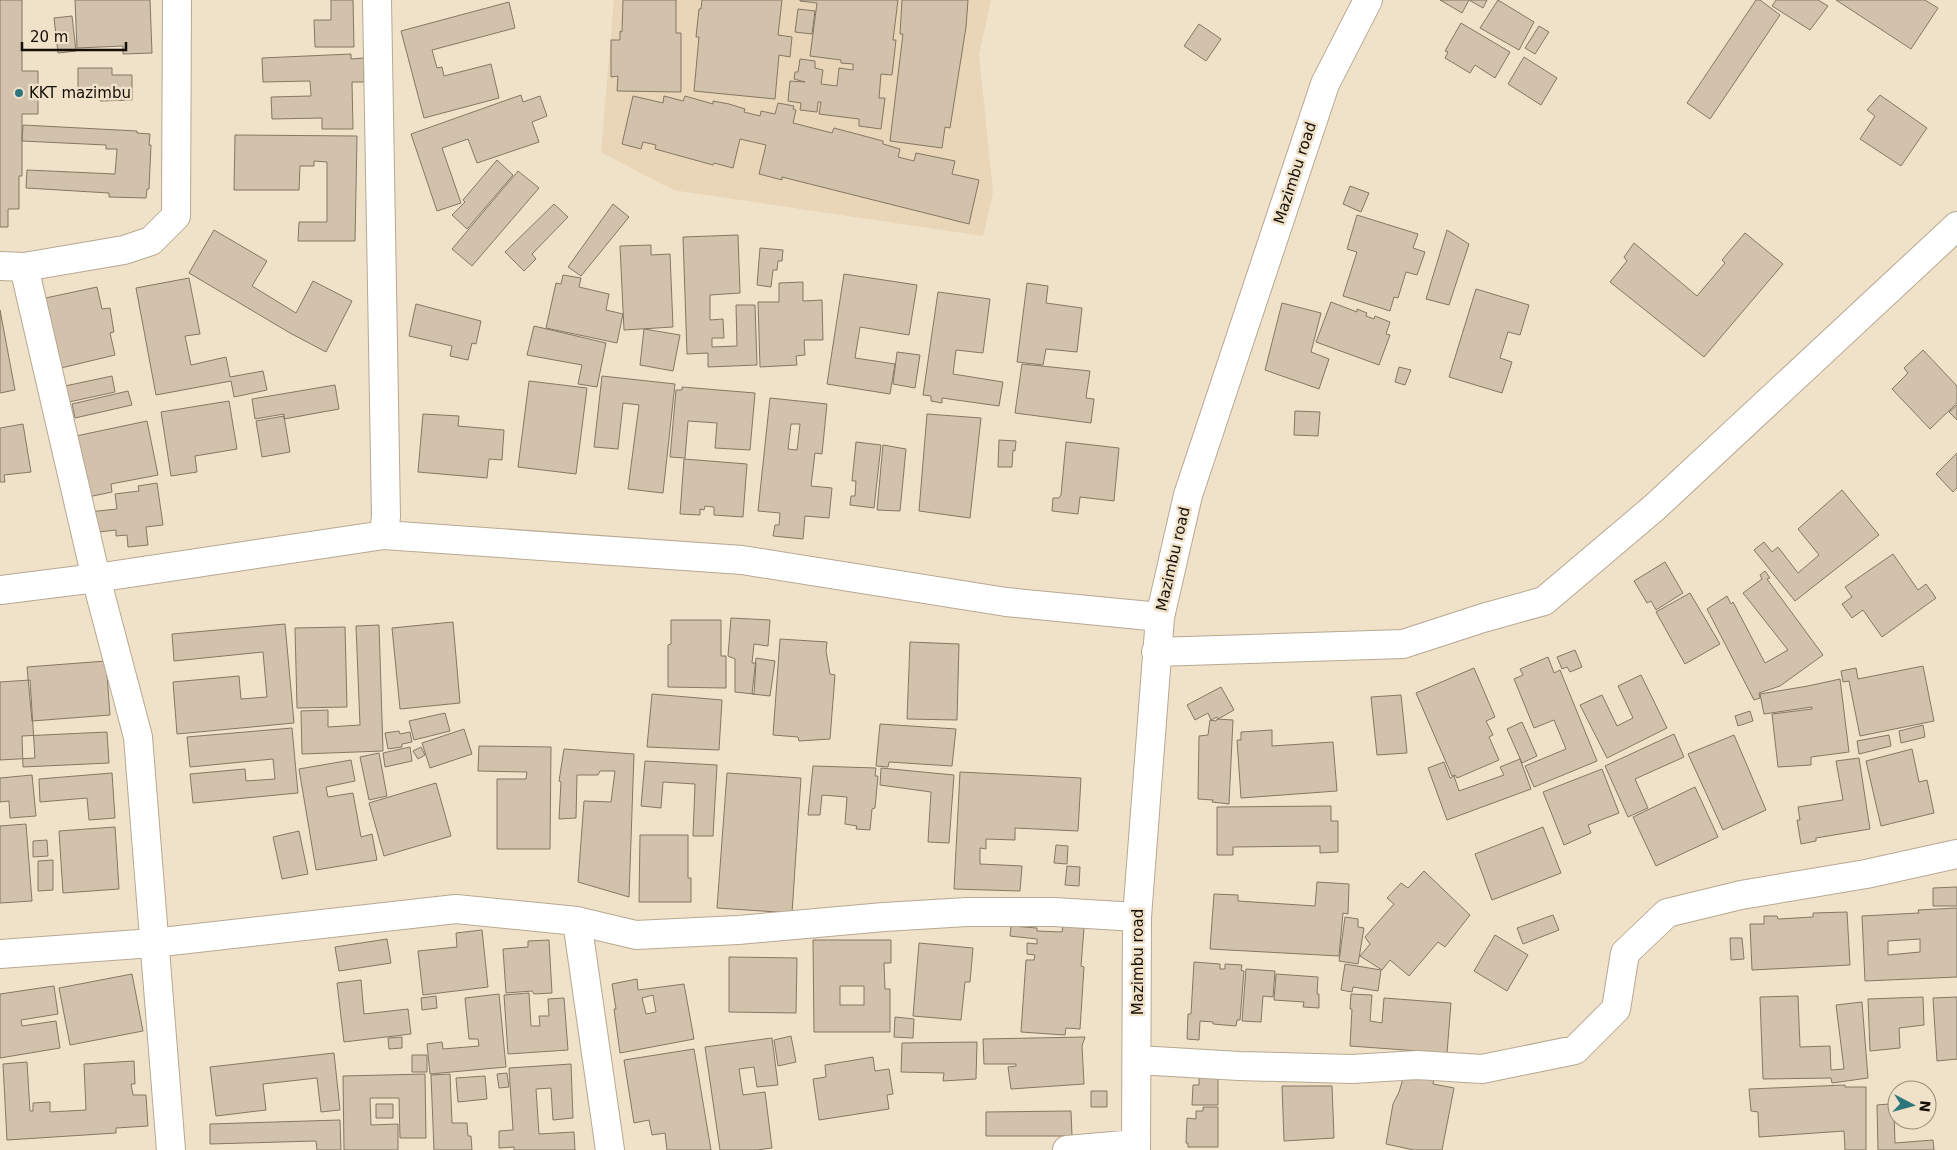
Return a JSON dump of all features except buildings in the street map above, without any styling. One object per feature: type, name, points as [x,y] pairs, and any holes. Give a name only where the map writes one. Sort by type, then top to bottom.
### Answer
[{"type":"street","points":[[171,1150],[138,737],[12,267],[124,250],[151,241],[176,216],[177,0]]},
{"type":"street","points":[[377,0],[386,516],[384,535]]},
{"type":"street","name":"Mazimbu road","points":[[1136,1147],[1138,1060],[1137,917],[1160,617],[1188,495],[1325,84],[1368,0]]},
{"type":"street","points":[[1156,652],[1403,644],[1483,618],[1544,601],[1655,508],[1957,226]]},
{"type":"street","points":[[0,590],[96,578],[384,535],[742,560],[1006,602],[1160,617]]},
{"type":"street","points":[[1138,1060],[1268,1067],[1352,1069],[1417,1065],[1482,1069],[1575,1050],[1616,1009],[1624,953],[1667,913],[1741,895],[1866,874],[1957,854]]},
{"type":"street","points":[[0,954],[153,943],[456,909],[576,921],[636,935],[738,930],[884,917],[967,912],[1054,912],[1137,917]]},
{"type":"street","points":[[576,921],[610,1150]]},
{"type":"street","points":[[1068,1150],[1136,1147]]},
{"type":"shaded area","points":[[614,0],[991,0],[979,55],[993,192],[983,236],[673,190],[601,152]]},
{"type":"place","name":"KKT mazimbu","points":[[19,93]]}]
